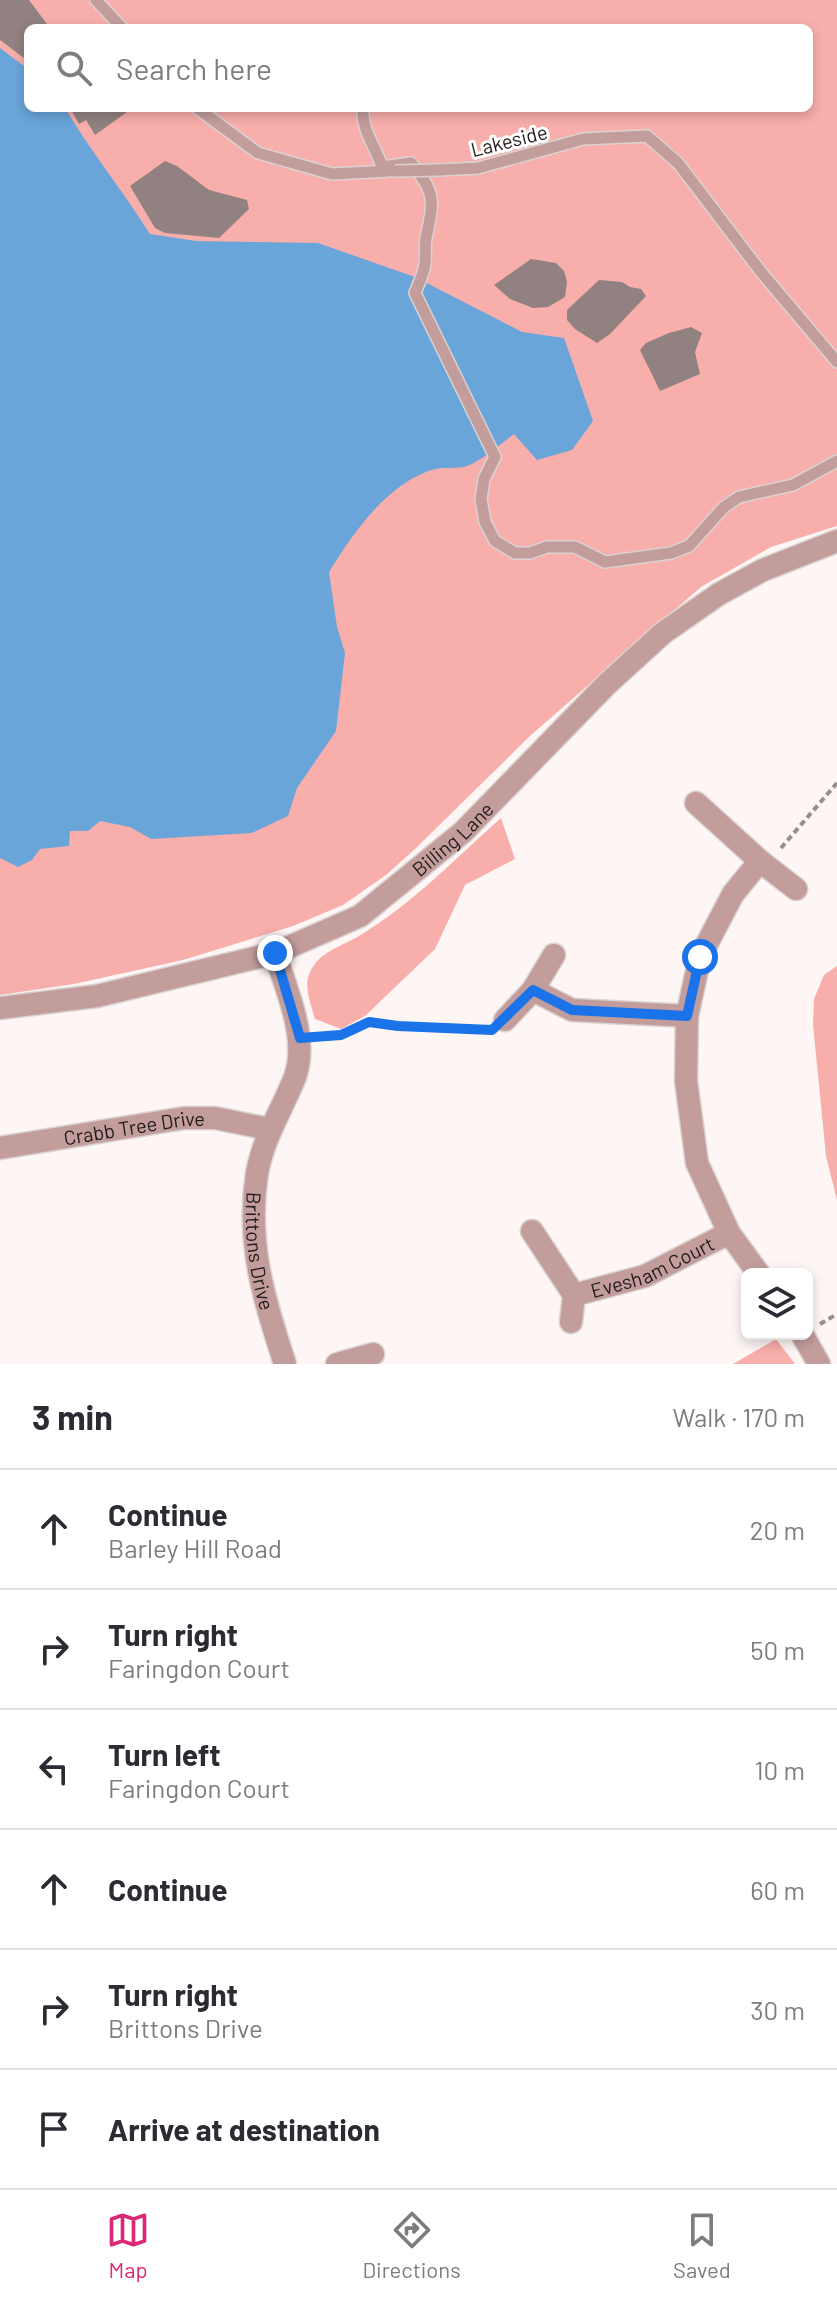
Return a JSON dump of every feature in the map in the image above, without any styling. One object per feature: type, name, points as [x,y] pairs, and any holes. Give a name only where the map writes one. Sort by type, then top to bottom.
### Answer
[{"type":"street","name":"Billing Lane","points":[[0,1008],[97,996],[275,953],[360,916],[463,832],[607,684],[673,626],[719,594],[763,570],[837,541]]},
{"type":"street","points":[[696,803],[796,889]]},
{"type":"street","points":[[755,1268],[729,1233],[697,1163],[686,1081],[687,1016],[700,957],[733,894],[760,861]]},
{"type":"street","name":"Brittons Drive","points":[[275,953],[300,1038],[296,1074],[269,1129],[257,1173],[253,1226],[261,1287],[285,1364]]},
{"type":"street","points":[[505,1020],[533,990],[554,955]]},
{"type":"street","points":[[533,990],[572,1010],[687,1016]]},
{"type":"street","name":"Crabb Tree Drive","points":[[0,1148],[184,1118],[215,1118],[269,1129]]},
{"type":"street","name":"Evesham Court","points":[[532,1231],[574,1295],[571,1322]]},
{"type":"street","name":"Evesham Court","points":[[574,1295],[645,1276],[729,1233]]},
{"type":"street","points":[[805,1340],[819,1364]]},
{"type":"street","points":[[337,1364],[373,1354]]},
{"type":"lane","points":[[96,0],[118,24]]},
{"type":"lane","name":"Lakeside","points":[[202,112],[258,153],[332,174],[478,168],[583,139],[647,136],[678,163],[761,272],[837,362]]},
{"type":"lane","points":[[364,112],[370,143],[382,167],[411,163],[424,179],[432,200],[425,268],[415,293],[495,457],[484,479],[481,499],[485,522],[495,541],[515,553],[530,553],[547,547],[575,547],[605,562],[671,553],[689,546],[724,507],[739,497],[793,485],[837,461]]},
{"type":"path","points":[[760,861],[779,849],[837,783]]},
{"type":"path","points":[[300,1038],[341,1035],[369,1022],[492,1030],[505,1020]]},
{"type":"shaded area","points":[[0,0],[837,0],[837,526],[771,547],[701,587],[531,735],[386,875],[343,905],[293,926],[183,960],[74,984],[0,995]]},
{"type":"shaded area","points":[[501,818],[515,859],[465,885],[435,949],[365,1016],[341,1029],[315,1019],[307,983],[319,959],[397,910]]},
{"type":"shaded area","points":[[837,966],[837,1200],[826,1156],[813,1025],[814,999],[824,975]]},
{"type":"shaded area","points":[[777,1340],[795,1364],[733,1364]]},
{"type":"water","points":[[0,48],[24,66],[24,112],[68,112],[150,234],[196,241],[318,243],[415,277],[522,332],[564,338],[593,421],[572,450],[537,460],[514,434],[467,466],[435,469],[418,476],[387,497],[349,541],[329,572],[337,627],[345,653],[336,731],[297,788],[288,816],[252,833],[151,839],[130,827],[100,821],[88,831],[70,831],[69,846],[40,849],[32,860],[18,867],[0,858]]},
{"type":"building","points":[[0,0],[29,0],[47,24],[24,24],[24,58],[0,40]]},
{"type":"building","points":[[72,112],[127,112],[95,135],[86,120],[79,124]]},
{"type":"building","points":[[165,161],[177,166],[209,190],[247,200],[249,209],[219,238],[165,233],[155,228],[130,186]]},
{"type":"building","points":[[531,259],[556,263],[564,271],[567,282],[565,297],[548,307],[533,308],[510,299],[494,285]]},
{"type":"building","points":[[599,280],[622,282],[641,289],[646,296],[610,334],[597,343],[575,329],[567,320],[567,310]]},
{"type":"building","points":[[691,327],[702,333],[695,352],[700,374],[660,391],[640,350],[646,343]]},
{"type":"route","points":[[275,953],[300,1038],[341,1035],[369,1022],[492,1030],[533,990],[572,1010],[687,1016],[700,957]]}]
